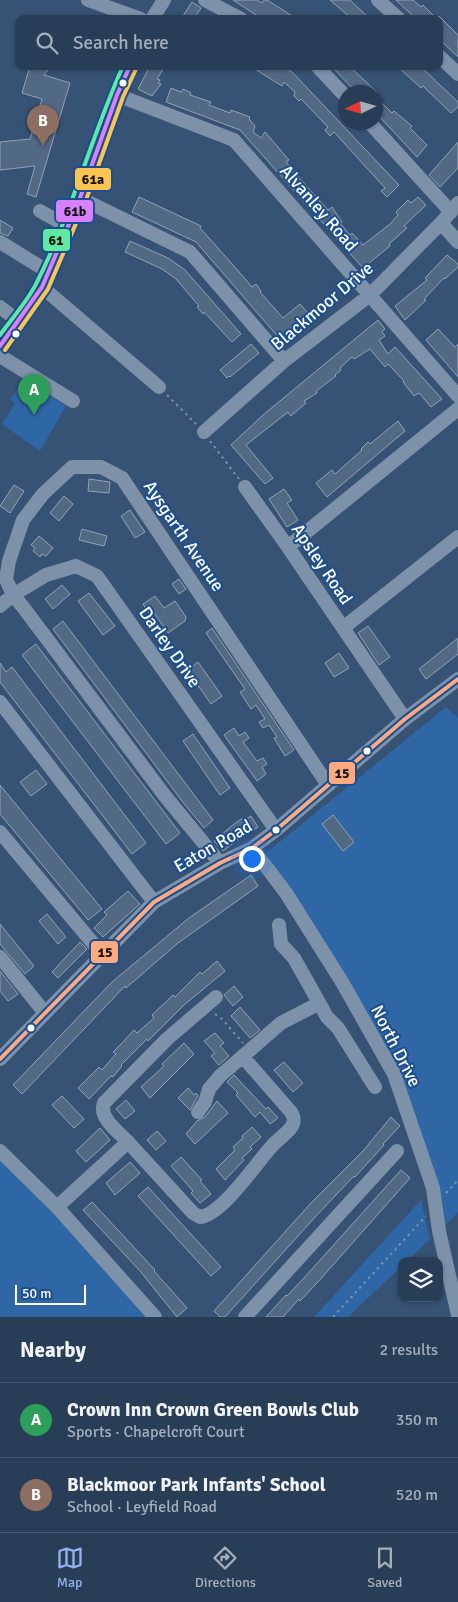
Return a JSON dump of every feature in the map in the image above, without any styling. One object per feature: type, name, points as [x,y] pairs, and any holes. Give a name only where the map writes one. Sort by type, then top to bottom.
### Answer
[{"type":"street","points":[[88,0],[130,15]]},
{"type":"street","points":[[155,15],[164,0]]},
{"type":"street","points":[[205,0],[233,15]]},
{"type":"street","points":[[378,0],[395,15]]},
{"type":"street","points":[[443,60],[458,74]]},
{"type":"street","points":[[0,346],[42,287],[80,198],[117,94],[128,70]]},
{"type":"street","points":[[321,70],[338,88]]},
{"type":"street","name":"Alvanley Road","points":[[117,94],[234,140],[458,396]]},
{"type":"street","points":[[377,130],[454,208]]},
{"type":"street","points":[[80,198],[190,252],[284,361]]},
{"type":"street","name":"Blackmoor Drive","points":[[204,432],[284,361],[370,295],[454,208]]},
{"type":"street","points":[[40,212],[67,226]]},
{"type":"street","points":[[441,223],[458,242]]},
{"type":"street","points":[[0,242],[48,271]]},
{"type":"street","points":[[42,287],[159,387]]},
{"type":"street","points":[[0,307],[17,320]]},
{"type":"street","points":[[0,356],[73,401]]},
{"type":"street","points":[[288,547],[458,409]]},
{"type":"street","name":"Aysgarth Avenue","points":[[12,595],[6,579],[9,561],[23,520],[42,494],[72,467],[101,467],[122,478],[328,785]]},
{"type":"street","name":"Apsley Road","points":[[245,487],[288,547],[404,719]]},
{"type":"street","points":[[342,628],[458,537]]},
{"type":"street","name":"Darley Drive","points":[[0,606],[12,595],[46,575],[76,566],[96,576],[276,830]]},
{"type":"street","points":[[12,595],[165,796],[220,863]]},
{"type":"street","name":"Eaton Road","points":[[1,1056],[154,902],[220,863],[252,848],[276,830],[404,719],[458,679]]},
{"type":"street","points":[[0,702],[154,902]]},
{"type":"street","points":[[0,832],[102,954]]},
{"type":"street","name":"North Drive","points":[[252,848],[291,901],[342,982],[394,1074],[439,1191],[439,1231],[458,1315]]},
{"type":"street","points":[[278,925],[281,944],[294,958],[326,1017],[338,1028],[375,1087]]},
{"type":"street","points":[[0,957],[45,1013]]},
{"type":"street","points":[[198,1112],[206,1102],[209,1089],[242,1057],[281,1023],[318,1004]]},
{"type":"street","points":[[213,1005],[167,1039],[104,1103],[102,1110],[104,1116],[193,1214],[200,1217],[210,1214],[239,1188],[271,1147],[294,1122],[291,1112],[242,1057]]},
{"type":"street","points":[[56,1207],[128,1142]]},
{"type":"street","points":[[0,1151],[56,1207],[155,1317]]},
{"type":"street","points":[[245,1317],[397,1151]]},
{"type":"path","points":[[159,387],[204,432],[245,487]]},
{"type":"path","points":[[213,1005],[242,1057]]},
{"type":"path","points":[[439,1191],[458,1180]]},
{"type":"path","points":[[333,1317],[427,1214]]},
{"type":"shaded area","points":[[24,379],[66,406],[40,451],[2,424],[15,403],[10,400]]},
{"type":"shaded area","points":[[446,707],[458,718],[458,1212],[442,1229],[439,1184],[394,1069],[266,853]]},
{"type":"shaded area","points":[[0,1156],[151,1317],[0,1317]]},
{"type":"shaded area","points":[[421,1200],[430,1239],[411,1257],[398,1257],[398,1270],[348,1317],[314,1317]]},
{"type":"building","points":[[233,0],[257,0],[262,3],[264,0],[267,0],[291,15],[256,15]]},
{"type":"building","points":[[330,0],[350,0],[366,15],[347,15]]},
{"type":"building","points":[[396,0],[413,0],[421,7],[423,5],[433,15],[412,15]]},
{"type":"building","points":[[192,2],[201,8],[197,15],[184,15]]},
{"type":"building","points":[[443,20],[458,35],[458,57],[443,43]]},
{"type":"building","points":[[29,70],[48,70],[44,75],[70,83],[36,197],[27,194],[35,166],[0,170],[0,142],[30,139],[42,99],[22,93]]},
{"type":"building","points":[[148,70],[163,70],[157,79],[160,80],[158,83],[161,84],[152,96],[138,89]]},
{"type":"building","points":[[256,70],[289,70],[292,72],[338,121],[338,130],[347,130],[399,185],[387,197],[381,191],[385,188],[334,132],[330,136],[325,130],[328,127],[301,99],[299,101],[294,96],[295,92],[284,82],[282,86]]},
{"type":"building","points":[[335,70],[353,70],[369,85],[349,85]]},
{"type":"building","points":[[401,70],[424,70],[458,102],[458,107],[451,113],[423,86],[421,88]]},
{"type":"building","points":[[171,88],[181,92],[183,89],[191,93],[190,95],[211,102],[209,105],[230,113],[231,110],[250,117],[249,119],[255,126],[253,132],[261,138],[265,132],[289,160],[286,162],[301,180],[328,210],[332,207],[342,222],[340,223],[350,235],[352,233],[363,245],[390,224],[398,215],[396,212],[408,200],[411,203],[418,197],[426,205],[404,226],[407,228],[389,244],[390,246],[363,268],[240,130],[166,102]]},
{"type":"building","points":[[383,104],[392,113],[394,111],[412,126],[410,128],[427,145],[417,157],[383,121]]},
{"type":"building","points":[[458,142],[458,168],[440,187],[429,175]]},
{"type":"building","points":[[139,197],[201,226],[200,228],[252,287],[256,284],[260,292],[283,318],[300,304],[308,313],[279,338],[196,242],[132,212]]},
{"type":"building","points":[[0,220],[13,228],[8,236],[0,233]]},
{"type":"building","points":[[130,241],[168,258],[185,270],[241,334],[232,342],[204,312],[203,314],[197,307],[199,306],[176,279],[162,269],[125,252]]},
{"type":"building","points":[[447,255],[458,264],[458,267],[444,278],[424,299],[426,300],[405,320],[395,306],[427,280],[425,278]]},
{"type":"building","points":[[378,320],[385,329],[382,332],[385,336],[379,340],[388,354],[395,347],[442,399],[431,407],[419,393],[414,396],[404,381],[388,364],[385,367],[370,349],[354,359],[352,357],[340,368],[341,370],[336,376],[316,391],[317,393],[304,401],[306,403],[291,416],[288,412],[246,445],[273,478],[265,484],[231,445],[263,415]]},
{"type":"building","points":[[438,329],[455,347],[458,344],[458,377],[426,340]]},
{"type":"building","points":[[251,344],[259,353],[227,378],[220,370]]},
{"type":"building","points":[[398,421],[405,431],[327,497],[316,483],[332,470],[335,474],[362,450],[368,442],[370,444]]},
{"type":"building","points":[[89,479],[110,482],[109,493],[88,491]]},
{"type":"building","points":[[14,485],[24,491],[10,513],[0,506]]},
{"type":"building","points":[[284,489],[292,500],[287,503],[298,520],[287,527],[269,499]]},
{"type":"building","points":[[64,496],[73,504],[59,521],[50,513]]},
{"type":"building","points":[[130,510],[145,532],[135,538],[121,516]]},
{"type":"building","points":[[82,529],[107,536],[104,546],[79,540]]},
{"type":"building","points":[[39,536],[53,548],[46,556],[42,554],[40,557],[33,551],[35,548],[31,545]]},
{"type":"building","points":[[179,579],[186,589],[179,594],[172,584]]},
{"type":"building","points":[[62,585],[70,594],[53,609],[45,599]]},
{"type":"building","points":[[89,593],[115,626],[103,635],[78,601]]},
{"type":"building","points":[[155,596],[164,608],[175,601],[186,617],[185,621],[168,633],[154,613],[150,615],[143,604]]},
{"type":"building","points":[[63,621],[213,820],[204,828],[53,629]]},
{"type":"building","points":[[368,626],[390,657],[379,665],[358,633]]},
{"type":"building","points":[[212,628],[294,750],[285,756],[274,738],[277,737],[269,725],[263,728],[259,722],[265,719],[256,705],[251,709],[240,692],[245,689],[206,633]]},
{"type":"building","points":[[458,638],[458,654],[426,679],[419,669]]},
{"type":"building","points":[[36,644],[180,833],[166,844],[22,655]]},
{"type":"building","points":[[339,653],[349,668],[334,677],[325,663]]},
{"type":"building","points":[[198,662],[222,696],[211,704],[187,670]]},
{"type":"building","points":[[0,663],[6,672],[12,667],[146,843],[132,854],[0,682]]},
{"type":"building","points":[[234,728],[239,736],[245,732],[249,738],[243,742],[257,761],[263,758],[267,764],[262,767],[266,774],[257,781],[224,735]]},
{"type":"building","points":[[193,734],[230,788],[220,795],[183,741]]},
{"type":"building","points":[[36,770],[47,784],[31,796],[20,782]]},
{"type":"building","points":[[0,785],[102,909],[88,920],[0,814]]},
{"type":"building","points":[[333,815],[354,842],[343,851],[322,824]]},
{"type":"building","points":[[251,816],[258,827],[223,851],[214,841],[234,824],[243,818],[244,820]]},
{"type":"building","points":[[251,875],[258,886],[178,943],[126,988],[125,986],[22,1094],[13,1085],[112,982],[189,918]]},
{"type":"building","points":[[128,891],[140,904],[103,937],[94,928],[107,915],[104,912]]},
{"type":"building","points":[[47,914],[66,937],[58,944],[39,921]]},
{"type":"building","points":[[0,924],[34,966],[25,974],[0,944]]},
{"type":"building","points":[[80,942],[87,949],[58,978],[52,972]]},
{"type":"building","points":[[217,961],[225,971],[184,1005],[148,1041],[147,1039],[121,1065],[113,1077],[111,1076],[89,1099],[78,1088],[99,1067],[102,1070],[116,1054],[113,1052],[134,1030],[137,1033],[154,1018],[152,1015],[173,995],[175,997],[200,972],[202,974]]},
{"type":"building","points":[[0,971],[18,994],[8,1001],[0,991]]},
{"type":"building","points":[[234,986],[243,997],[233,1006],[224,995]]},
{"type":"building","points":[[240,1007],[260,1030],[250,1038],[231,1016]]},
{"type":"building","points":[[215,1033],[224,1043],[220,1046],[229,1056],[219,1065],[211,1056],[215,1053],[204,1041]]},
{"type":"building","points":[[184,1043],[194,1054],[150,1098],[141,1087],[164,1066],[162,1064]]},
{"type":"building","points":[[284,1062],[303,1083],[293,1092],[274,1070]]},
{"type":"building","points":[[234,1075],[266,1109],[268,1107],[278,1118],[270,1124],[260,1112],[255,1117],[236,1095],[238,1093],[227,1082]]},
{"type":"building","points":[[188,1088],[194,1095],[196,1093],[198,1096],[190,1110],[178,1098]]},
{"type":"building","points":[[62,1096],[84,1119],[74,1128],[52,1105]]},
{"type":"building","points":[[126,1100],[135,1111],[125,1119],[116,1109]]},
{"type":"building","points":[[217,1101],[228,1113],[195,1144],[186,1134],[197,1121],[205,1117]]},
{"type":"building","points":[[391,1117],[400,1126],[384,1145],[316,1216],[225,1317],[220,1317],[214,1311],[311,1203],[363,1151]]},
{"type":"building","points":[[252,1127],[261,1137],[250,1147],[252,1149],[242,1158],[244,1160],[225,1180],[216,1169],[235,1150],[233,1147]]},
{"type":"building","points":[[100,1128],[110,1140],[86,1162],[76,1151]]},
{"type":"building","points":[[157,1131],[166,1141],[156,1150],[147,1140]]},
{"type":"building","points":[[181,1157],[202,1180],[200,1181],[211,1194],[200,1203],[191,1193],[193,1191],[171,1166]]},
{"type":"building","points":[[130,1162],[140,1173],[115,1195],[106,1183]]},
{"type":"building","points":[[401,1170],[410,1178],[317,1283],[283,1317],[266,1317],[304,1278]]},
{"type":"building","points":[[148,1187],[221,1267],[211,1276],[138,1196]]},
{"type":"building","points":[[92,1202],[155,1270],[187,1308],[177,1317],[140,1271],[83,1210]]},
{"type":"transit line","name":"61","points":[[0,335],[29,296],[49,256],[121,70]]},
{"type":"transit line","name":"61b","points":[[0,346],[42,287],[80,198],[117,95],[128,70]]},
{"type":"transit line","name":"61a","points":[[5,350],[48,289],[86,200],[123,97],[136,70]]},
{"type":"transit line","name":"15","points":[[0,1059],[154,902],[220,863],[252,848],[276,830],[405,719],[458,679]]},
{"type":"place","name":"Blackmoor Park Infants' School","points":[[43,146]]},
{"type":"place","name":"Crown Inn Crown Green Bowls Club","points":[[34,415]]}]
